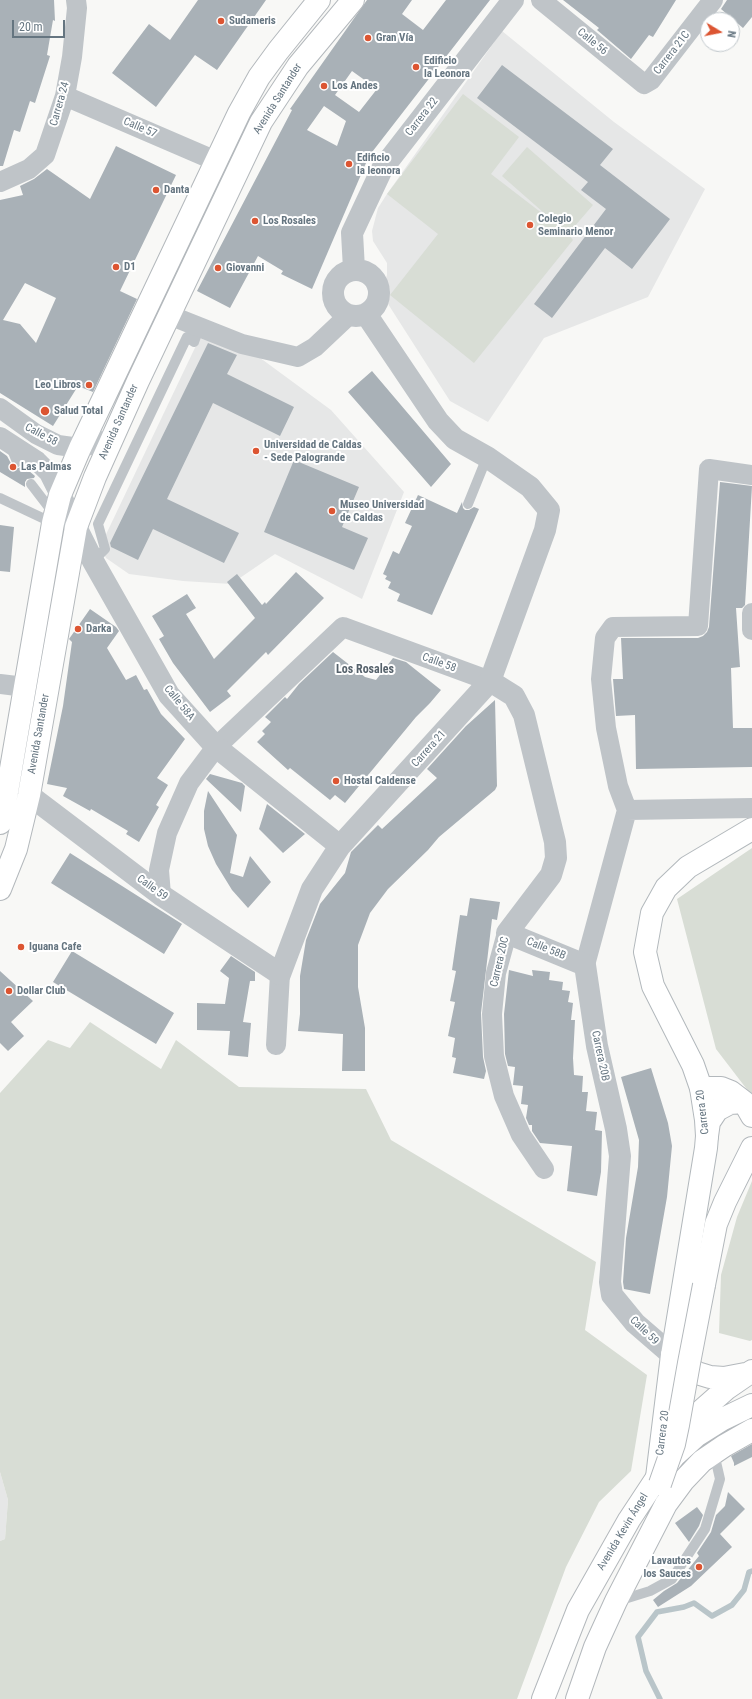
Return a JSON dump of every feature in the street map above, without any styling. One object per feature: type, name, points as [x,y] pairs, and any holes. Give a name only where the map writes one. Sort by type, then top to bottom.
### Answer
[{"type":"main road","name":"Avenida Santander","points":[[0,823],[7,792],[56,511],[80,448],[239,113],[260,77],[278,51],[319,0]]},
{"type":"main road","name":"Avenida Santander","points":[[0,889],[16,849],[29,795],[76,527],[110,439],[261,122],[298,66],[353,0]]},
{"type":"main road","name":"Carrera 20","points":[[660,1478],[672,1355],[707,1136],[701,1088],[693,1065],[653,986],[646,952],[652,913],[666,888],[688,867],[752,829]]},
{"type":"main road","points":[[701,1088],[721,1088],[731,1092],[748,1109]]},
{"type":"main road","points":[[707,1136],[709,1122],[717,1110],[730,1103],[748,1109]]},
{"type":"main road","points":[[570,1699],[602,1596],[655,1497],[660,1478],[674,1444],[716,1224],[725,1202],[752,1148]]},
{"type":"main road","points":[[672,1355],[697,1373],[710,1378],[724,1378],[751,1372]]},
{"type":"main road","points":[[660,1478],[672,1449],[691,1421],[726,1389],[751,1372]]},
{"type":"main road","name":"Avenida Kevin Ángel","points":[[543,1699],[578,1610],[629,1520],[675,1455],[702,1431],[752,1404]]},
{"type":"main road","name":"Avenida Kevin Ángel","points":[[577,1699],[595,1647],[616,1601],[666,1504],[692,1471],[714,1452],[752,1430]]},
{"type":"street","name":"Carrera 24","points":[[0,182],[29,169],[45,155],[64,96],[72,57],[77,8],[76,0]]},
{"type":"street","name":"Carrera 22","points":[[354,269],[352,233],[382,169],[513,0]]},
{"type":"street","name":"Calle 56","points":[[541,0],[644,84]]},
{"type":"street","name":"Carrera 21C","points":[[644,84],[651,80],[713,0]]},
{"type":"street","name":"Calle 57","points":[[64,96],[216,161]]},
{"type":"street","points":[[169,315],[242,344],[298,357],[315,347],[357,315],[372,309],[377,302],[379,295],[375,279],[369,273],[354,269],[346,271],[339,276],[334,283],[332,290],[333,299],[336,306],[342,312],[357,315],[438,421],[455,439],[487,457]]},
{"type":"street","name":"Calle 58","points":[[0,408],[36,434],[58,445],[80,448],[110,439]]},
{"type":"street","name":"Calle 58","points":[[5,440],[37,461],[49,473],[56,511]]},
{"type":"street","name":"Carrera 21","points":[[276,1045],[280,974],[312,889],[340,846],[490,681],[545,530],[549,510],[530,487],[487,457]]},
{"type":"street","points":[[752,475],[709,469],[698,626],[613,627],[605,638],[601,679],[606,728],[618,786],[627,810],[752,808]]},
{"type":"street","name":"Calle 58A","points":[[56,511],[76,527],[93,561],[169,695],[216,747],[340,846]]},
{"type":"street","points":[[752,613],[752,630]]},
{"type":"street","name":"Calle 58","points":[[216,747],[343,628],[490,681],[514,696],[524,715]]},
{"type":"street","points":[[0,684],[25,687]]},
{"type":"street","name":"Carrera 20C","points":[[524,715],[555,842],[556,858],[551,875],[506,933],[496,973],[492,1014],[494,1056],[504,1096],[521,1134],[544,1169]]},
{"type":"street","points":[[161,895],[159,870],[167,832],[189,782],[216,747]]},
{"type":"street","name":"Calle 59","points":[[29,795],[161,895],[280,974]]},
{"type":"street","name":"Carrera 20B","points":[[618,1304],[612,1295],[610,1282],[620,1156],[616,1128],[597,1046],[586,965],[627,810]]},
{"type":"street","name":"Calle 58B","points":[[506,933],[586,965]]},
{"type":"street","name":"Calle 59","points":[[618,1304],[635,1323],[672,1355]]},
{"type":"lane","points":[[93,561],[105,549],[98,524],[187,337],[194,342],[199,328]]},
{"type":"lane","points":[[5,440],[17,462]]},
{"type":"lane","points":[[468,504],[487,457]]},
{"type":"lane","points":[[31,484],[56,511]]},
{"type":"lane","points":[[0,498],[56,511]]},
{"type":"lane","points":[[616,1601],[650,1591],[672,1579],[705,1529],[720,1479],[714,1452]]},
{"type":"shaded area","name":"Colegio Seminario Menor","points":[[502,31],[614,122],[705,189],[648,297],[544,338],[488,422],[450,401],[381,293],[387,275],[387,263],[373,241],[372,231],[378,208],[387,194]]},
{"type":"shaded area","points":[[463,94],[519,137],[491,174],[560,227],[502,176],[527,147],[593,205],[568,234],[573,240],[474,363],[390,295],[438,234],[387,194]]},
{"type":"shaded area","name":"Universidad de Caldas - Sede Palogrande","points":[[202,333],[248,349],[331,410],[404,492],[362,599],[275,554],[231,584],[183,581],[129,574],[106,558],[100,547]]},
{"type":"shaded area","points":[[752,848],[752,1096],[716,1049],[677,899]]},
{"type":"shaded area","points":[[90,1022],[161,1069],[176,1040],[239,1087],[366,1089],[391,1140],[596,1262],[585,1330],[647,1375],[631,1471],[599,1502],[566,1567],[517,1699],[0,1699],[0,1541],[5,1539],[8,1500],[0,1472],[0,1093],[48,1040],[70,1048]]},
{"type":"shaded area","points":[[752,1181],[752,1340],[750,1341],[719,1333],[721,1275],[737,1217]]},
{"type":"shaded area","points":[[0,1472],[8,1500],[5,1539],[0,1541]]},
{"type":"building","points":[[0,0],[54,0],[55,21],[53,20],[47,55],[50,56],[35,103],[30,101],[20,132],[14,130],[3,166],[0,166]]},
{"type":"building","points":[[198,0],[266,0],[217,70],[195,55],[156,107],[112,73],[149,24],[170,40]]},
{"type":"building","points":[[367,0],[412,0],[402,14],[423,30],[446,0],[490,0],[369,156],[312,289],[281,274],[283,271],[258,256],[230,308],[197,291],[292,110],[290,109]],"holes":[[[352,71],[377,89],[359,112],[335,95]],[[324,106],[346,121],[337,146],[307,130]]]},
{"type":"building","points":[[563,0],[676,0],[653,37],[649,35],[631,59],[597,30],[599,28]]},
{"type":"building","points":[[727,0],[752,0],[752,17],[743,28],[740,25],[740,12],[724,12],[721,9]]},
{"type":"building","points":[[502,65],[613,149],[600,165],[670,219],[632,269],[605,248],[552,318],[534,304],[606,209],[581,190],[588,182],[477,98]]},
{"type":"building","points":[[116,146],[176,175],[120,291],[137,299],[93,392],[78,386],[53,426],[0,393],[0,200],[23,195],[20,186],[34,179],[47,169],[90,199]],"holes":[[[25,283],[56,298],[36,343],[20,324],[3,320]]]},
{"type":"building","points":[[208,343],[237,355],[227,374],[294,407],[280,436],[213,403],[167,499],[239,533],[224,563],[153,529],[138,560],[111,547],[110,543]]},
{"type":"building","points":[[372,371],[451,464],[431,487],[348,392]]},
{"type":"building","name":"Las Palmas","points":[[0,451],[7,456],[13,467],[19,468],[22,465],[35,476],[34,478],[27,479],[25,482],[25,487],[0,472]]},
{"type":"building","name":"Museo Universidad de Caldas","points":[[294,460],[359,487],[342,527],[368,538],[354,570],[264,532]]},
{"type":"building","points":[[720,482],[752,486],[745,605],[742,608],[736,608],[740,667],[731,668],[733,728],[752,728],[752,767],[636,769],[635,715],[616,716],[613,679],[623,679],[621,638],[698,638],[707,632],[709,627]]},
{"type":"building","points":[[418,495],[457,513],[462,502],[465,510],[469,510],[474,507],[479,509],[432,615],[397,601],[400,594],[388,588],[391,582],[385,579],[387,576],[383,574],[393,551],[399,554],[412,526],[405,523]]},
{"type":"building","points":[[0,525],[14,527],[10,572],[0,571]]},
{"type":"building","points":[[296,572],[324,598],[268,655],[266,652],[227,691],[231,696],[210,712],[173,663],[159,639],[164,636],[152,616],[187,594],[196,608],[186,614],[214,659],[255,618],[227,582],[237,574],[262,605],[265,602],[266,604]]},
{"type":"building","points":[[90,609],[116,627],[119,631],[107,648],[126,680],[136,675],[144,690],[147,689],[161,714],[185,739],[157,778],[168,785],[156,805],[159,807],[139,842],[126,834],[128,831],[91,809],[90,811],[63,796],[67,788],[47,784],[63,706],[72,642],[69,639]]},
{"type":"building","points":[[333,652],[365,677],[376,680],[393,658],[406,662],[441,690],[416,717],[345,803],[335,795],[330,800],[290,768],[288,770],[257,742],[265,734],[262,731],[271,722],[265,717],[285,697],[287,699],[299,684]]},
{"type":"building","points":[[495,700],[497,786],[495,790],[439,837],[428,850],[388,889],[370,913],[358,945],[358,987],[365,1028],[365,1071],[342,1071],[343,1034],[298,1031],[300,1014],[300,976],[306,940],[320,904],[345,873],[351,852],[378,825],[382,829],[437,778],[427,769],[466,726]]},
{"type":"building","points":[[210,774],[242,783],[245,786],[241,812],[206,779]]},
{"type":"building","points":[[208,791],[237,835],[230,873],[243,877],[250,856],[271,882],[248,908],[232,890],[216,864],[208,846],[204,829],[204,811]]},
{"type":"building","points":[[267,804],[305,834],[283,853],[259,829]]},
{"type":"building","points":[[70,853],[182,924],[164,954],[51,883]]},
{"type":"building","points":[[470,898],[500,902],[497,920],[492,919],[481,1013],[483,1057],[486,1071],[484,1079],[453,1073],[456,1058],[452,1057],[455,1038],[448,1036],[455,1002],[450,1001],[456,971],[452,970],[460,915],[467,916]]},
{"type":"building","points":[[72,951],[174,1013],[156,1044],[53,982]]},
{"type":"building","points":[[231,956],[255,972],[255,981],[250,981],[243,1022],[251,1023],[248,1057],[228,1055],[230,1031],[197,1030],[197,1003],[225,1004],[229,978],[220,971]]},
{"type":"building","points":[[509,970],[533,976],[532,970],[550,972],[549,980],[563,982],[562,990],[570,991],[568,1002],[573,1003],[571,1020],[575,1020],[573,1058],[574,1075],[583,1076],[582,1092],[588,1092],[586,1111],[597,1112],[595,1130],[602,1131],[601,1172],[597,1196],[567,1191],[572,1146],[540,1143],[532,1131],[532,1125],[529,1125],[526,1118],[528,1105],[521,1104],[523,1086],[513,1085],[515,1067],[508,1066],[505,1054],[504,1014]]},
{"type":"building","points":[[0,971],[33,1001],[11,1022],[24,1036],[8,1051],[0,1043]]},
{"type":"building","points":[[651,1068],[668,1123],[672,1146],[667,1197],[650,1294],[624,1289],[623,1282],[626,1238],[638,1167],[639,1140],[621,1077]]},
{"type":"building","points":[[752,1444],[752,1457],[734,1466],[731,1456]]},
{"type":"building","points":[[728,1492],[745,1509],[720,1534],[732,1547],[691,1586],[658,1607],[653,1600],[677,1583],[699,1556],[697,1553],[711,1532],[716,1515],[725,1506]]},
{"type":"building","points":[[697,1507],[703,1515],[699,1526],[689,1542],[675,1523]]},
{"type":"waterway","points":[[660,1699],[646,1671],[638,1637],[657,1612],[684,1607],[694,1603],[712,1616],[732,1605],[744,1590],[749,1572],[752,1571]]},
{"type":"place","name":"Sudameris","points":[[221,21]]},
{"type":"place","name":"Gran Vía","points":[[368,38]]},
{"type":"place","name":"Edificio la Leonora","points":[[416,67]]},
{"type":"place","name":"Los Andes","points":[[324,86]]},
{"type":"place","name":"Edificio la leonora","points":[[349,164]]},
{"type":"place","name":"Danta","points":[[156,190]]},
{"type":"place","name":"Los Rosales","points":[[255,221]]},
{"type":"place","name":"Colegio Seminario Menor","points":[[530,225]]},
{"type":"place","name":"D1","points":[[116,267]]},
{"type":"place","name":"Giovanni","points":[[218,268]]},
{"type":"place","name":"Leo Libros","points":[[89,385]]},
{"type":"place","name":"Salud Total","points":[[45,411]]},
{"type":"place","name":"Universidad de Caldas - Sede Palogrande","points":[[256,451]]},
{"type":"place","name":"Las Palmas","points":[[13,467]]},
{"type":"place","name":"Museo Universidad de Caldas","points":[[332,511]]},
{"type":"place","name":"Darka","points":[[78,629]]},
{"type":"place","name":"Hostal Caldense","points":[[336,781]]},
{"type":"place","name":"Iguana Cafe","points":[[21,947]]},
{"type":"place","name":"Dollar Club","points":[[9,991]]},
{"type":"place","name":"Lavautos los Sauces","points":[[699,1567]]},
{"type":"district","name":"Los Rosales","points":[[365,670]]}]
